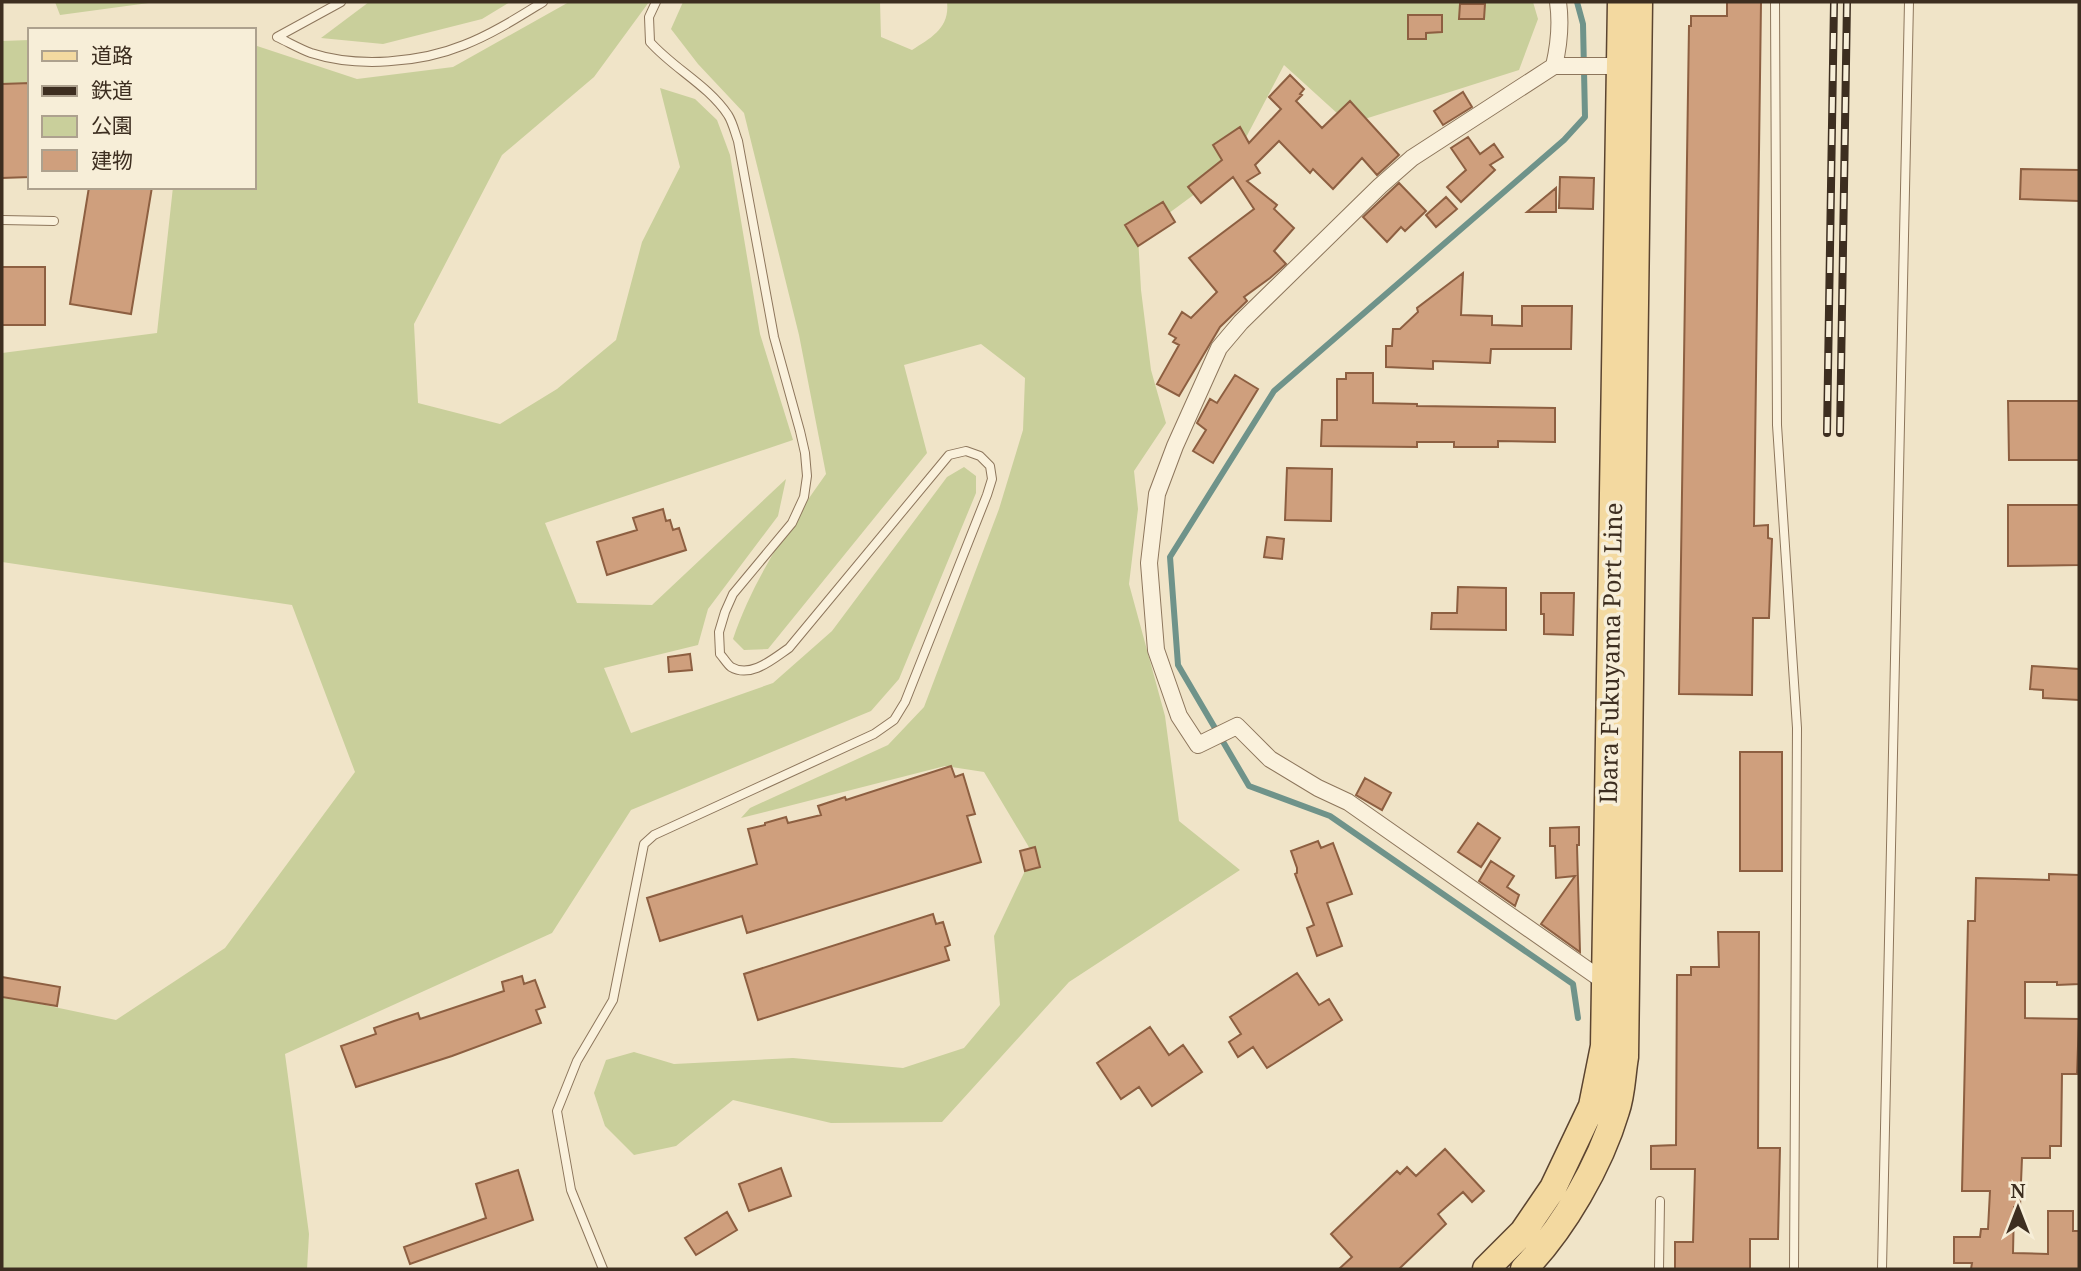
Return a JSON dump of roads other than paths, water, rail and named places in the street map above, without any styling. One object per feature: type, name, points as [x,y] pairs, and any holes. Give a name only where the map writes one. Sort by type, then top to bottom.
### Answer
[{"type":"main road","name":"Ibara Fukuyama Port Line","points":[[1486,1269],[1523,1232],[1553,1188],[1591,1106],[1604,1046],[1608,66],[1620,2]]},
{"type":"main road","name":"Ibara Fukuyama Port Line","points":[[1524,1269],[1548,1241],[1599,1156],[1617,1109],[1625,1057],[1639,2]]},
{"type":"street","points":[[1558,2],[1560,67]]},
{"type":"street","points":[[1605,982],[1348,802],[1318,788],[1270,759],[1237,726],[1198,745],[1180,716],[1156,650],[1149,563],[1157,494],[1175,446],[1219,348],[1241,322],[1412,158],[1560,67],[1608,66]]},
{"type":"lane","points":[[341,2],[277,37],[311,53],[361,63],[414,59],[461,46],[502,27],[543,2]]},
{"type":"lane","points":[[603,1269],[571,1190],[557,1111],[577,1060],[612,1000],[644,844],[654,835],[874,734],[894,720],[905,702],[992,479],[990,467],[981,456],[966,451],[949,455],[789,648],[760,667],[744,670],[732,667],[720,654],[719,632],[733,594],[792,523],[804,496],[807,476],[805,453],[774,337],[738,141],[729,117],[712,94],[660,54],[650,42],[649,18],[656,2]]},
{"type":"lane","points":[[1775,2],[1777,425],[1797,728],[1794,1269]]},
{"type":"lane","points":[[1882,1269],[1909,2]]},
{"type":"lane","points":[[2,220],[54,221]]},
{"type":"lane","points":[[1659,1269],[1661,1201]]},
{"type":"waterway","points":[[1577,2],[1583,24],[1585,117],[1564,140],[1274,391],[1170,557],[1178,665],[1249,786],[1330,816],[1573,984],[1578,1018]]},
{"type":"railway","points":[[1827,433],[1834,2]]},
{"type":"railway","points":[[1840,433],[1847,2]]}]
